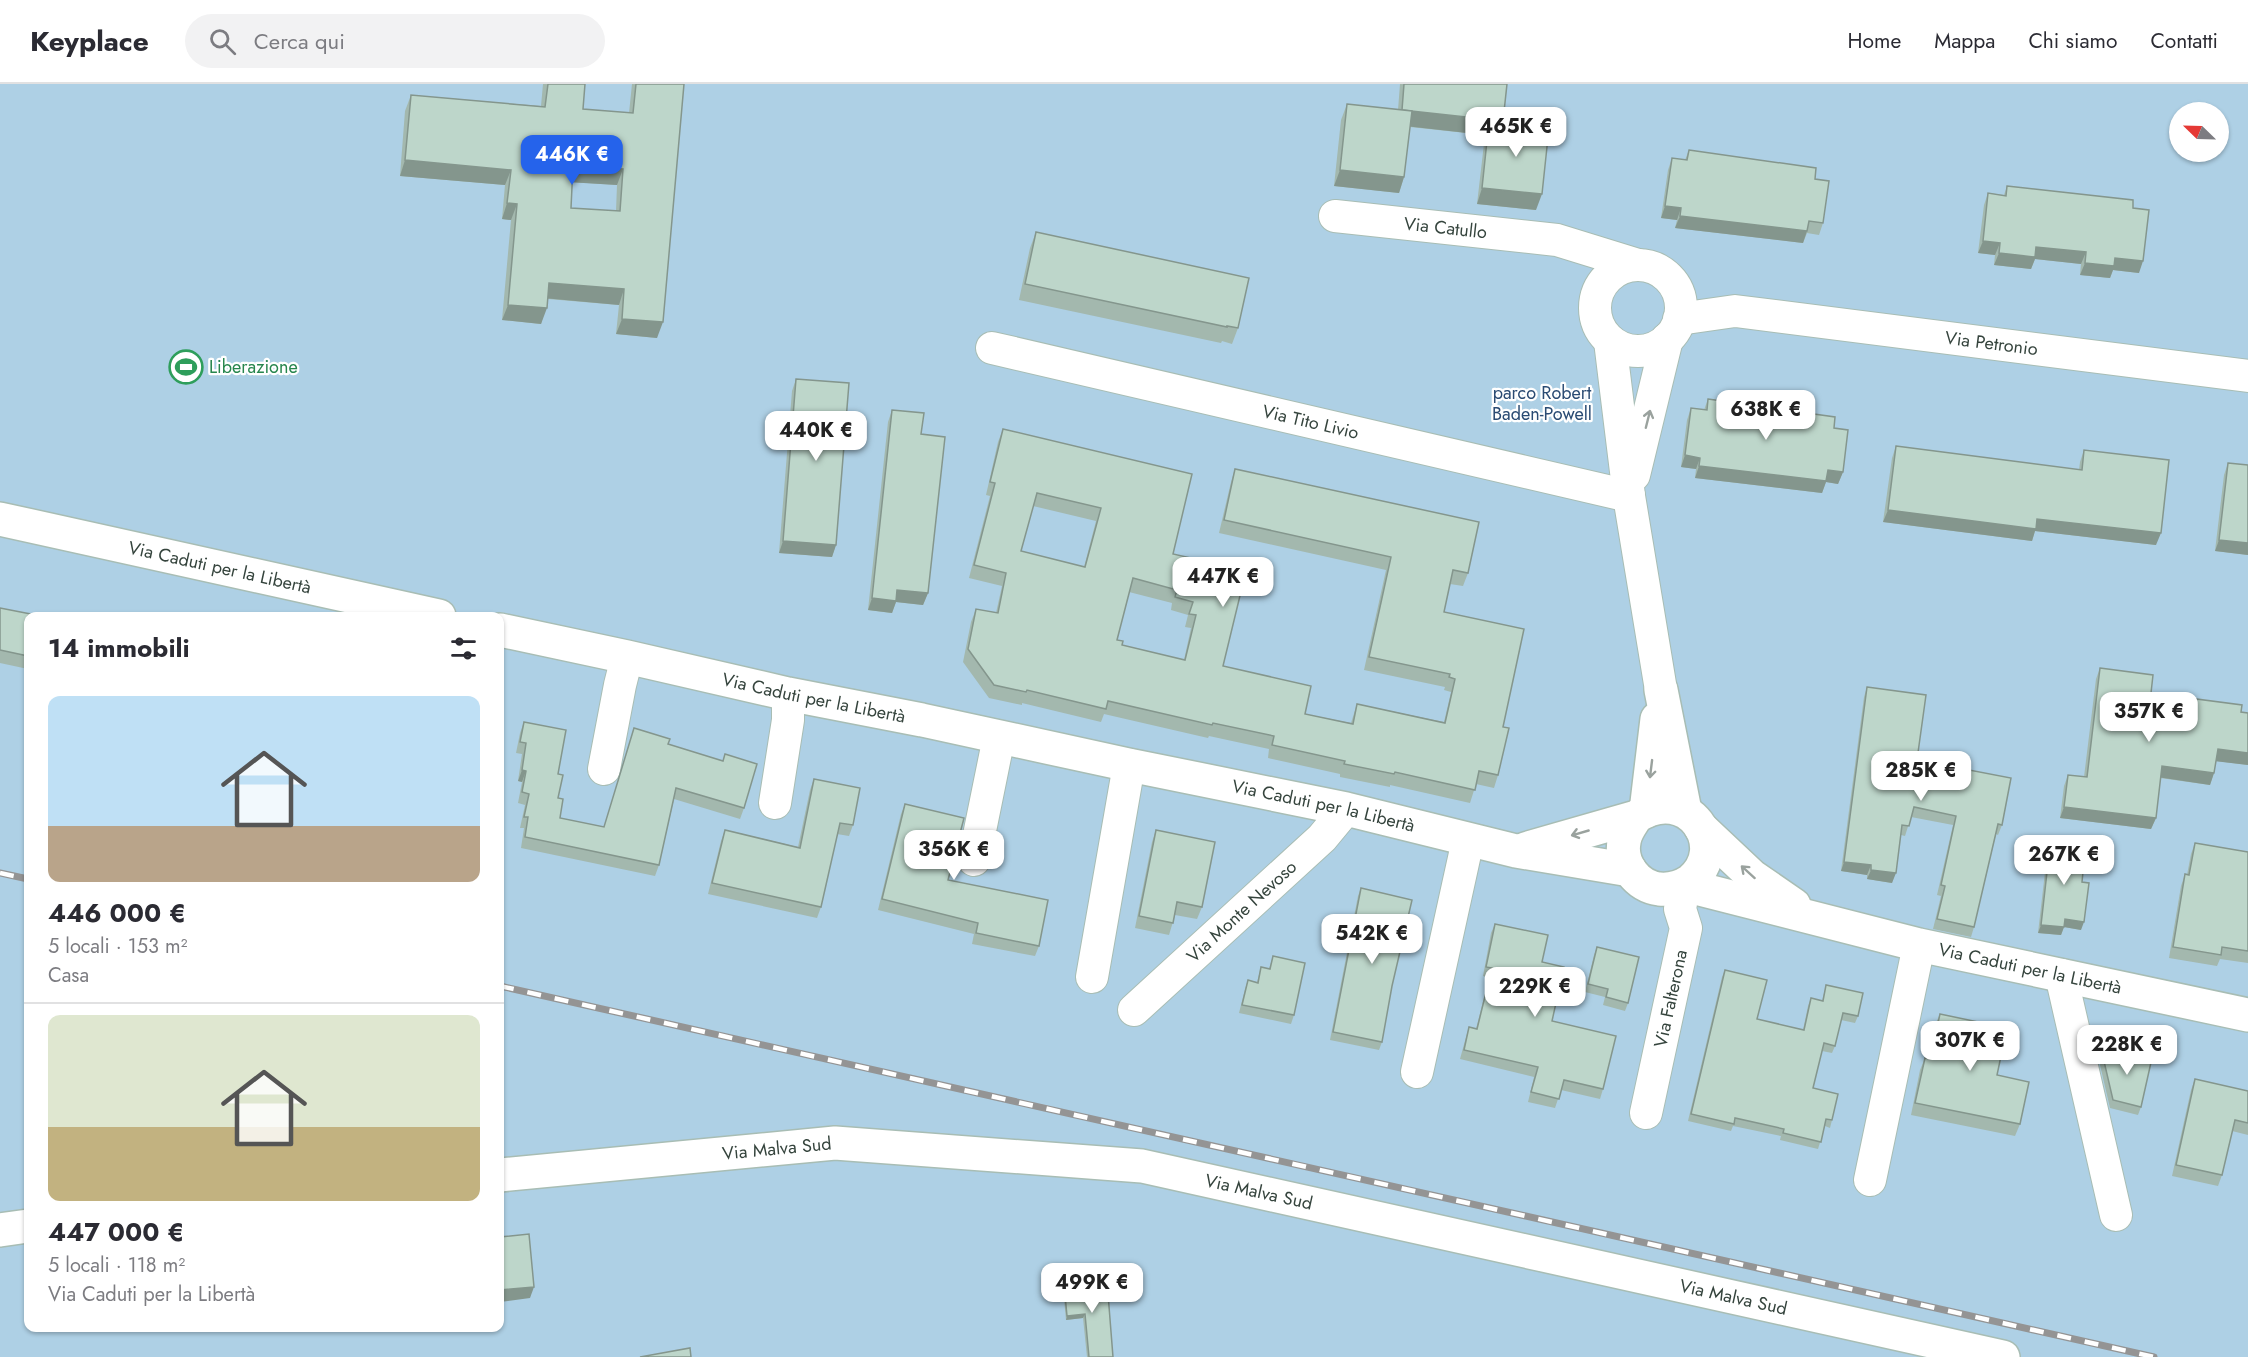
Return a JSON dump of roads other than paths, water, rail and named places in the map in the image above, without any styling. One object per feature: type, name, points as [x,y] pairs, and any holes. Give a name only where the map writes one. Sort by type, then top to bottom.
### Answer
[{"type":"street","name":"Via Catullo","points":[[1335,216],[1557,240],[1659,271],[1668,278]]},
{"type":"street","points":[[1557,240],[1587,265],[1598,291]]},
{"type":"street","points":[[1638,265],[1614,272],[1598,291],[1595,304],[1596,318],[1601,331],[1610,341],[1626,349],[1645,350],[1656,347],[1673,329]]},
{"type":"street","points":[[1629,496],[1673,329],[1679,297],[1668,278]]},
{"type":"street","name":"Via Petronio","points":[[1668,278],[1735,311],[2248,376]]},
{"type":"street","name":"Via Petronio","points":[[1673,329],[1735,311]]},
{"type":"street","points":[[1610,341],[1629,496],[1661,690],[1693,820],[1706,841],[1706,854],[1698,872],[1684,885],[1672,889],[1648,886],[1630,870],[1624,857],[1624,843],[1628,829],[1641,814],[1661,690]]},
{"type":"street","name":"Via Tito Livio","points":[[992,348],[1629,496]]},
{"type":"street","name":"Via Caduti per la Libertà","points":[[0,519],[421,612]]},
{"type":"street","name":"Via Caduti per la Libertà","points":[[504,631],[788,694],[1346,809],[1516,851],[1630,870]]},
{"type":"street","points":[[604,769],[627,657]]},
{"type":"street","points":[[775,803],[788,720],[788,694]]},
{"type":"street","points":[[974,860],[999,737]]},
{"type":"street","points":[[1092,977],[1129,765]]},
{"type":"street","points":[[1516,851],[1659,807],[1672,807],[1693,820],[1752,876],[1813,918]]},
{"type":"street","name":"Via Monte Nevoso","points":[[1134,1010],[1322,838],[1346,809]]},
{"type":"street","points":[[1417,1072],[1468,840]]},
{"type":"street","name":"Via Caduti per la Libertà","points":[[1684,885],[1919,945],[2248,1015]]},
{"type":"street","name":"Via Falterona","points":[[1646,1113],[1686,928],[1680,909],[1684,885]]},
{"type":"street","points":[[1870,1180],[1919,945]]},
{"type":"street","points":[[2061,975],[2116,1215]]},
{"type":"street","name":"Via Malva Sud","points":[[504,1175],[835,1143],[1142,1166],[2003,1357]]},
{"type":"street","points":[[0,1230],[24,1227]]},
{"type":"railway","points":[[0,873],[24,878]]},
{"type":"railway","points":[[504,987],[2154,1357]]},
{"type":"place","name":"Liberazione","points":[[186,367]]},
{"type":"park label","name":"parco Robert Baden-Powell","points":[[1542,403]]}]
